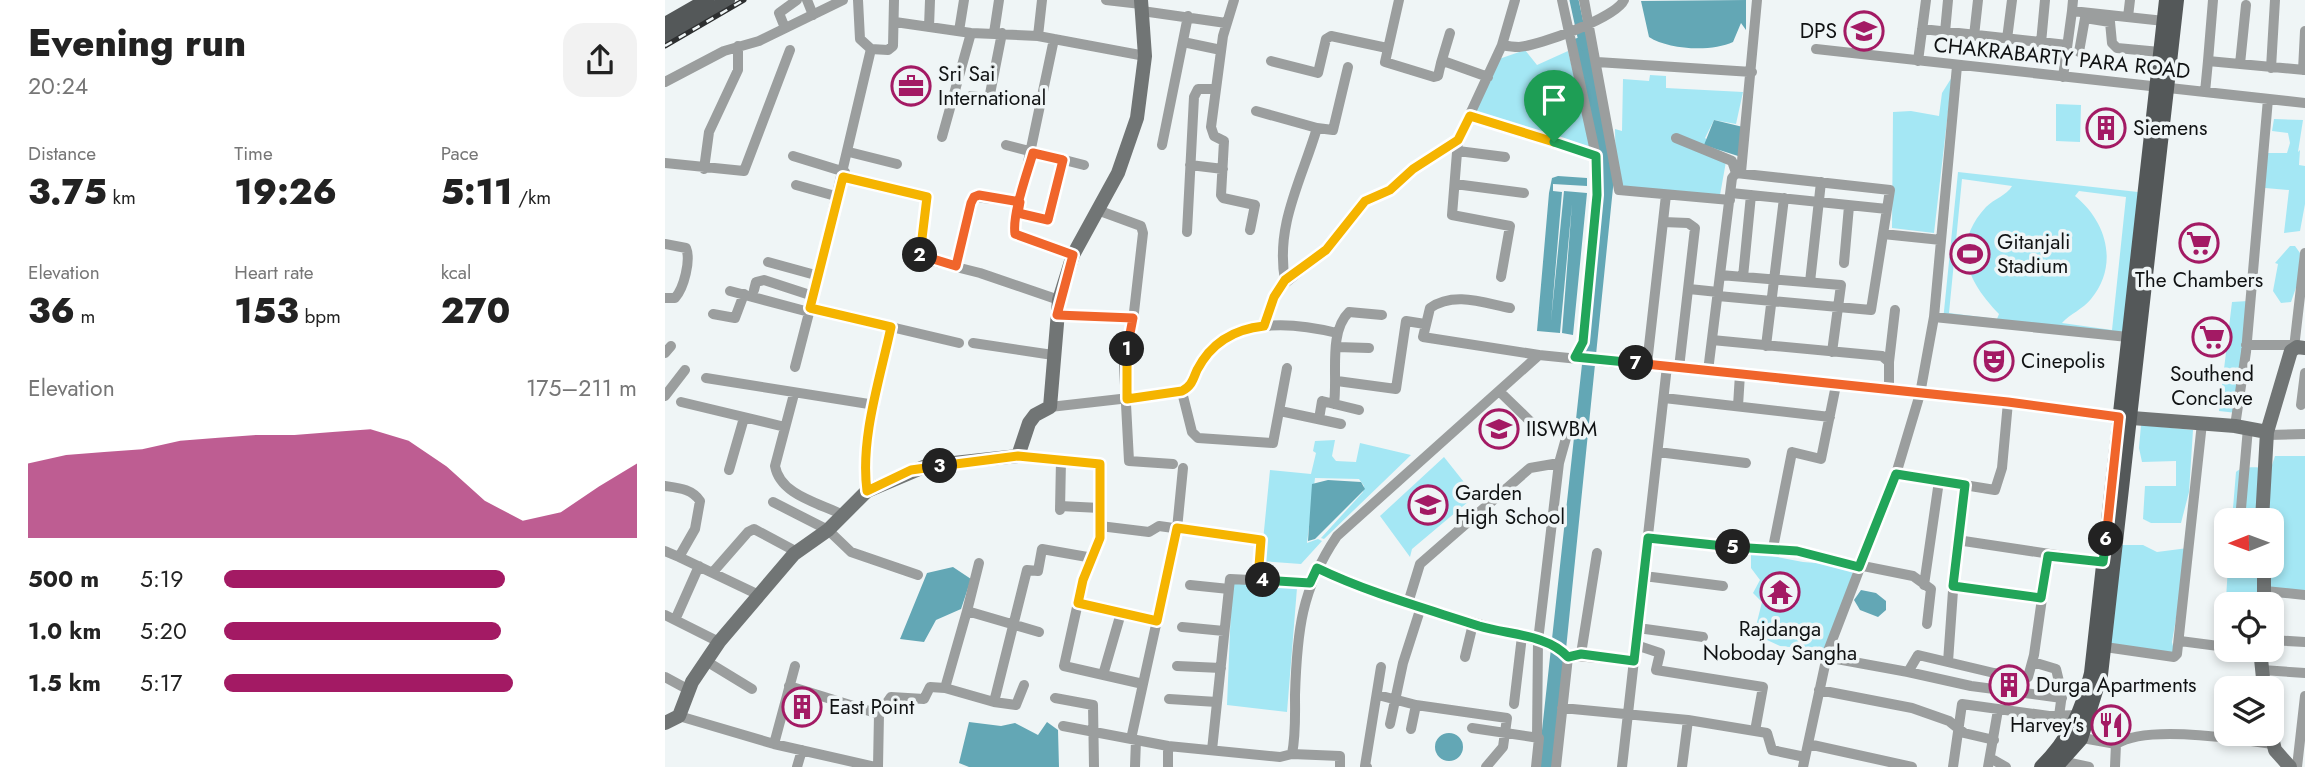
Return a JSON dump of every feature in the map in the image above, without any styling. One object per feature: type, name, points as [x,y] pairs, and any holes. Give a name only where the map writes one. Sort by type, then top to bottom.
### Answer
[{"type":"main road","points":[[665,24],[707,0]]},
{"type":"main road","points":[[665,38],[728,0]]},
{"type":"main road","points":[[2059,764],[2095,702],[2105,647],[2125,417],[2161,88],[2160,52],[2166,0]]},
{"type":"main road","points":[[2041,767],[2075,736],[2078,715],[2091,673],[2103,562],[2125,417],[2128,337],[2161,88],[2178,0]]},
{"type":"street","points":[[785,28],[779,13],[797,0]]},
{"type":"street","points":[[807,0],[813,15]]},
{"type":"street","points":[[665,82],[737,46],[759,41],[843,0]]},
{"type":"street","points":[[858,0],[860,38],[871,48],[891,49],[895,22],[894,0]]},
{"type":"street","points":[[929,27],[930,0]]},
{"type":"street","points":[[959,31],[964,0]]},
{"type":"street","points":[[989,99],[998,33],[999,0]]},
{"type":"street","points":[[1038,36],[1042,0]]},
{"type":"street","points":[[1106,0],[1227,23]]},
{"type":"street","points":[[1211,132],[1221,50],[1234,0]]},
{"type":"street","points":[[1399,0],[1385,62],[1428,76],[1438,76],[1450,33]]},
{"type":"street","points":[[1501,277],[1510,226],[1454,218],[1451,211],[1458,140],[1502,45],[1515,0]]},
{"type":"street","points":[[1562,0],[1571,30],[1596,156],[1597,195],[1583,342],[1578,357]]},
{"type":"street","points":[[1584,0],[1619,190],[1666,195],[1751,195],[1887,209]]},
{"type":"street","points":[[1502,45],[1519,47],[1588,24],[1612,13],[1624,0]]},
{"type":"street","points":[[1708,371],[1730,196],[1739,172],[1752,72],[1757,0]]},
{"type":"street","points":[[1918,61],[1926,0]]},
{"type":"street","points":[[1945,32],[1948,0]]},
{"type":"street","points":[[1974,36],[1978,0]]},
{"type":"street","points":[[2007,39],[2012,0]]},
{"type":"street","points":[[2041,43],[2045,0]]},
{"type":"street","points":[[2093,13],[2094,0]]},
{"type":"street","points":[[2128,17],[2130,0]]},
{"type":"street","points":[[2205,93],[2213,0]]},
{"type":"street","points":[[2271,68],[2275,0]]},
{"type":"street","points":[[1050,407],[1058,308],[1073,255],[1100,211],[1134,131],[1146,56],[1142,5]]},
{"type":"street","points":[[2241,64],[2246,5]]},
{"type":"street","points":[[2063,77],[2072,6],[2093,13],[2164,21]]},
{"type":"street","points":[[1162,145],[1188,16]]},
{"type":"street","points":[[2079,51],[2085,18],[2110,22],[2112,43],[2117,48],[2160,52]]},
{"type":"street","points":[[895,22],[971,33],[1038,36],[1146,56]]},
{"type":"street","points":[[1922,29],[2067,45]]},
{"type":"street","points":[[2208,61],[2304,70],[2305,31]]},
{"type":"street","points":[[942,137],[971,33]]},
{"type":"street","points":[[1271,61],[1318,73],[1326,39],[1331,36],[1387,48]]},
{"type":"street","points":[[1054,39],[1015,234],[1073,255]]},
{"type":"street","points":[[1184,42],[1221,50]]},
{"type":"street","points":[[704,169],[709,132],[738,70],[737,46]]},
{"type":"street","points":[[795,367],[839,197],[871,48]]},
{"type":"street","name":"CHAKRABARTY PARA ROAD","points":[[1816,49],[2305,103]]},
{"type":"street","points":[[665,163],[737,173],[748,166],[790,50]]},
{"type":"street","points":[[1597,62],[1752,72]]},
{"type":"street","points":[[1441,63],[1488,77]]},
{"type":"street","points":[[1562,708],[1688,720],[1767,733],[1772,750],[1804,762],[1826,657],[1896,474],[1920,394],[1934,317],[1957,66]]},
{"type":"street","points":[[1256,111],[1333,130],[1348,67]]},
{"type":"street","points":[[1187,232],[1195,92],[1202,88],[1215,89]]},
{"type":"street","points":[[971,96],[1011,102]]},
{"type":"street","points":[[2239,508],[2246,345],[2268,99]]},
{"type":"street","points":[[1470,116],[1596,156]]},
{"type":"street","points":[[1285,280],[1282,249],[1285,223],[1317,128]]},
{"type":"street","points":[[1192,132],[1211,132],[1224,141],[1220,191],[1223,198],[1255,205],[1249,230]]},
{"type":"street","points":[[1676,138],[1732,161],[1739,172]]},
{"type":"street","points":[[1264,326],[1274,297],[1285,280],[1326,250],[1365,201],[1390,190],[1413,169],[1458,140]]},
{"type":"street","points":[[1006,145],[1084,165]]},
{"type":"street","points":[[1458,151],[1505,157]]},
{"type":"street","points":[[849,152],[897,164]]},
{"type":"street","points":[[793,156],[844,174],[927,197],[921,257],[956,266],[1058,308],[1133,318]]},
{"type":"street","points":[[956,266],[974,197],[1019,208],[1048,220],[1063,160]]},
{"type":"street","points":[[1191,165],[1223,169]]},
{"type":"street","points":[[1689,289],[1871,310],[1874,307],[1890,190],[1739,172]]},
{"type":"street","points":[[1810,282],[1821,181]]},
{"type":"street","points":[[1455,184],[1524,192]]},
{"type":"street","points":[[796,185],[839,197]]},
{"type":"street","points":[[1647,364],[1666,195]]},
{"type":"street","points":[[1743,278],[1751,195]]},
{"type":"street","points":[[1766,346],[1784,198]]},
{"type":"street","points":[[1844,263],[1849,206]]},
{"type":"street","points":[[1100,211],[1141,226],[1133,318],[1124,366],[1129,461],[1178,466],[1177,528],[1143,684],[1134,739],[1135,767]]},
{"type":"street","points":[[1663,222],[1688,223],[1695,228],[1679,368]]},
{"type":"street","points":[[1884,234],[1941,240]]},
{"type":"street","points":[[665,244],[686,248],[689,254],[680,292],[675,298],[665,298]]},
{"type":"street","points":[[2262,508],[2268,433],[2297,347],[2305,253]]},
{"type":"street","points":[[768,261],[819,276]]},
{"type":"street","points":[[1720,275],[1841,285],[1832,352]]},
{"type":"street","points":[[713,314],[735,318],[756,282],[764,280],[813,296]]},
{"type":"street","points":[[730,290],[749,292],[810,310],[959,343]]},
{"type":"street","points":[[1510,308],[1447,298],[1430,307],[1423,337],[1539,355],[1667,366],[2305,435]]},
{"type":"street","points":[[1889,390],[1895,310]]},
{"type":"street","points":[[1334,404],[1337,333],[1349,312],[1381,315]]},
{"type":"street","points":[[1934,317],[2128,337]]},
{"type":"street","points":[[1337,381],[1396,389],[1406,321],[1425,324]]},
{"type":"street","points":[[1018,456],[1029,423],[1035,415],[1050,407],[1182,391],[1190,387],[1201,362],[1228,336],[1264,326],[1303,326],[1337,333]]},
{"type":"street","points":[[867,491],[865,476],[874,405],[891,327]]},
{"type":"street","points":[[1712,340],[1882,356],[1889,362]]},
{"type":"street","points":[[973,343],[1053,355]]},
{"type":"street","points":[[2246,345],[2297,347]]},
{"type":"street","points":[[1337,347],[1369,348]]},
{"type":"street","points":[[1291,754],[1302,612],[1317,568],[1337,536],[1501,393],[1539,355]]},
{"type":"street","points":[[1622,767],[1667,366]]},
{"type":"street","points":[[1182,391],[1192,432],[1198,438],[1273,443],[1287,368]]},
{"type":"street","points":[[665,396],[685,370]]},
{"type":"street","points":[[2301,405],[2305,373]]},
{"type":"street","points":[[1738,407],[1740,374]]},
{"type":"street","points":[[706,378],[874,405]]},
{"type":"street","points":[[1773,548],[1792,452],[1821,459],[1836,385]]},
{"type":"street","points":[[1501,393],[1535,426],[1564,432],[1566,447],[1559,463],[1542,642],[1536,672],[1536,767]]},
{"type":"street","points":[[794,394],[775,466],[779,481],[789,489],[843,514]]},
{"type":"street","points":[[1664,398],[1830,416]]},
{"type":"street","points":[[1319,419],[1322,401],[1359,410]]},
{"type":"street","points":[[681,402],[785,427]]},
{"type":"street","points":[[1896,474],[1997,488],[2008,402]]},
{"type":"street","points":[[1280,411],[1341,424]]},
{"type":"street","points":[[729,471],[744,418]]},
{"type":"street","points":[[2105,647],[2173,657],[2177,654],[2202,423]]},
{"type":"street","points":[[1658,452],[1746,463]]},
{"type":"street","points":[[665,723],[679,716],[689,690],[706,661],[759,595],[797,552],[828,530],[867,491],[926,466],[1018,456],[1100,464],[1100,538],[1083,580],[1064,666],[1143,684]]},
{"type":"street","points":[[1061,460],[1060,508],[1100,508]]},
{"type":"street","points":[[1408,603],[1420,564],[1530,468],[1559,463]]},
{"type":"street","points":[[1924,585],[1939,481]]},
{"type":"street","points":[[1948,662],[1957,540],[1965,485]]},
{"type":"street","points":[[665,486],[694,494],[700,502],[695,529],[679,557]]},
{"type":"street","points":[[773,502],[828,530],[851,552],[918,575]]},
{"type":"street","points":[[1100,526],[1149,532],[1159,526],[1261,540],[1258,579]]},
{"type":"street","points":[[713,572],[748,532],[754,529],[797,552]]},
{"type":"street","points":[[1648,538],[1711,546],[1773,548],[1859,567],[1904,572],[1931,589],[1927,624]]},
{"type":"street","points":[[1957,540],[2048,556],[2103,562]]},
{"type":"street","points":[[994,702],[1027,570],[1038,571],[1042,549],[1093,558]]},
{"type":"street","points":[[665,551],[759,595]]},
{"type":"street","points":[[1581,654],[1597,553]]},
{"type":"street","points":[[1908,671],[1918,655],[2026,678],[2033,662],[2048,556]]},
{"type":"street","points":[[945,688],[979,562]]},
{"type":"street","points":[[699,566],[670,617],[719,642]]},
{"type":"street","points":[[1317,568],[1352,585],[1473,624],[1542,642],[1567,656],[1581,654],[1634,661]]},
{"type":"street","points":[[1644,576],[1723,586]]},
{"type":"street","points":[[1212,750],[1232,577],[1310,583]]},
{"type":"street","points":[[1190,585],[1229,589]]},
{"type":"street","points":[[1953,586],[2041,598]]},
{"type":"street","points":[[2284,597],[2305,595]]},
{"type":"street","points":[[1078,603],[1157,621]]},
{"type":"street","points":[[1390,724],[1403,663],[1421,607]]},
{"type":"street","points":[[967,611],[1039,632]]},
{"type":"street","points":[[1103,675],[1121,613]]},
{"type":"street","points":[[1465,657],[1473,624]]},
{"type":"street","points":[[1182,628],[1224,631]]},
{"type":"street","points":[[1638,628],[1703,637]]},
{"type":"street","points":[[1514,704],[1523,636]]},
{"type":"street","points":[[2180,641],[2214,645]]},
{"type":"street","points":[[2284,641],[2305,642]]},
{"type":"street","points":[[1636,645],[1660,653],[1656,670],[1763,687],[1755,731]]},
{"type":"street","points":[[1556,767],[1567,656]]},
{"type":"street","points":[[1826,657],[1908,671],[1971,686],[2062,698]]},
{"type":"street","points":[[706,661],[752,689]]},
{"type":"street","points":[[2033,662],[2056,669],[2062,698],[2059,716]]},
{"type":"street","points":[[2261,662],[2263,676]]},
{"type":"street","points":[[774,744],[795,666]]},
{"type":"street","points":[[1177,666],[1221,668]]},
{"type":"street","points":[[1367,767],[1364,766],[1381,667]]},
{"type":"street","points":[[1518,668],[1536,672]]},
{"type":"street","points":[[2262,670],[2305,673]]},
{"type":"street","points":[[665,677],[689,690]]},
{"type":"street","points":[[679,716],[774,744],[877,767],[879,715],[891,697],[924,699],[930,687],[1016,705],[1024,685]]},
{"type":"street","points":[[789,686],[879,715]]},
{"type":"street","points":[[1819,690],[1912,708],[1949,721],[1964,733],[1994,740]]},
{"type":"street","points":[[1378,695],[1416,705],[1507,718],[1503,747],[1486,767]]},
{"type":"street","points":[[2297,767],[2305,696]]},
{"type":"street","points":[[1055,698],[1093,705],[1094,767]]},
{"type":"street","points":[[1169,699],[1217,702]]},
{"type":"street","points":[[1953,767],[1962,704],[2059,716],[2078,715]]},
{"type":"street","points":[[1411,729],[1416,705]]},
{"type":"street","points":[[1998,710],[1990,763],[2006,767]]},
{"type":"street","points":[[1682,767],[1688,720]]},
{"type":"street","points":[[1063,726],[1168,746],[1280,757],[1291,754],[1340,756],[1339,767]]},
{"type":"street","points":[[1472,728],[1537,738]]},
{"type":"street","points":[[2075,736],[2116,744],[2131,737],[2214,735]]},
{"type":"street","points":[[1808,744],[1912,767]]},
{"type":"street","points":[[2115,767],[2116,744]]},
{"type":"street","points":[[1168,746],[1168,767]]},
{"type":"street","points":[[2277,746],[2290,767]]},
{"type":"street","points":[[797,767],[802,750]]},
{"type":"street","points":[[2059,764],[2089,767]]},
{"type":"shaded area","points":[[1746,0],[1746,30],[1741,23],[1733,42],[1702,48],[1668,45],[1649,37],[1641,1]]},
{"type":"shaded area","points":[[1587,35],[1614,178],[1554,767],[1538,767],[1603,172],[1574,39]]},
{"type":"shaded area","points":[[1525,50],[1537,65],[1568,51],[1592,150],[1475,114],[1499,59]]},
{"type":"shaded area","points":[[1650,75],[1666,76],[1666,88],[1743,92],[1736,124],[1714,120],[1705,138],[1727,156],[1720,195],[1616,186],[1615,129],[1622,131],[1623,79],[1649,81]]},
{"type":"shaded area","points":[[1952,77],[1934,233],[1892,228],[1893,112],[1911,111],[1939,116],[1942,93]]},
{"type":"shaded area","points":[[2056,104],[2081,105],[2080,142],[2056,141]]},
{"type":"shaded area","points":[[2274,119],[2303,120],[2298,152],[2300,150],[2299,165],[2305,166],[2305,204],[2300,231],[2284,233],[2289,190],[2265,188],[2267,153],[2287,153],[2290,143],[2288,133],[2272,131]]},
{"type":"shaded area","points":[[1714,120],[1743,127],[1738,156],[1704,145]]},
{"type":"shaded area","points":[[1958,172],[2138,192],[2123,339],[1943,321]],"holes":[[[1962,179],[2012,186],[1986,207],[1975,221],[1968,236],[1966,250],[1972,276],[1999,314],[1997,319],[1949,313]],[[2079,191],[2126,197],[2112,330],[2062,323],[2091,299],[2100,286],[2107,258],[2102,231],[2086,206],[2075,196]]]},
{"type":"shaded area","points":[[1552,178],[1587,178],[1587,186],[1553,184],[1553,191],[1562,192],[1551,321],[1564,191],[1587,193],[1573,335],[1562,333],[1572,204],[1560,333],[1537,331],[1549,193]]},
{"type":"shaded area","points":[[2290,246],[2295,246],[2300,253],[2299,279],[2291,302],[2281,303],[2273,291],[2278,264],[2275,263]]},
{"type":"shaded area","points":[[2248,301],[2237,413],[2219,411],[2232,302]]},
{"type":"shaded area","points":[[2141,425],[2193,430],[2189,492],[2181,523],[2151,523],[2143,519],[2145,486],[2176,486],[2176,461],[2142,462],[2139,448]]},
{"type":"shaded area","points":[[1335,440],[1332,456],[1336,461],[1356,462],[1360,443],[1411,455],[1324,539],[1321,538],[1363,492],[1364,486],[1359,479],[1315,478],[1307,543],[1318,539],[1322,541],[1301,564],[1261,561],[1270,470],[1311,474],[1316,453],[1313,451],[1315,441]]},
{"type":"shaded area","points":[[2275,456],[2305,456],[2305,592],[2266,590],[2266,578],[2284,578],[2284,508],[2233,508],[2236,472],[2253,467],[2270,471]]},
{"type":"shaded area","points":[[1444,457],[1475,496],[1412,549],[1410,557],[1380,516]]},
{"type":"shaded area","points":[[1328,480],[1361,482],[1365,489],[1315,539],[1308,541],[1312,484]]},
{"type":"shaded area","points":[[2116,545],[2143,545],[2157,552],[2188,548],[2172,642],[2175,655],[2105,647]]},
{"type":"shaded area","points":[[1751,552],[1803,562],[1855,566],[1827,651],[1780,646],[1754,634],[1762,602],[1753,593],[1760,580],[1751,568]]},
{"type":"shaded area","points":[[953,567],[971,579],[961,609],[936,620],[924,642],[900,639],[927,573]]},
{"type":"shaded area","points":[[2227,578],[2261,578],[2261,592],[2226,592]]},
{"type":"shaded area","points":[[1232,583],[1297,588],[1287,712],[1227,705]]},
{"type":"shaded area","points":[[1861,590],[1876,593],[1886,601],[1886,610],[1878,617],[1860,610],[1854,600]]},
{"type":"shaded area","points":[[969,722],[1001,726],[1015,723],[1038,735],[1047,722],[1058,730],[1059,767],[969,767],[959,763]]},
{"type":"shaded area","points":[[1449,733],[1459,737],[1463,747],[1459,757],[1449,761],[1439,757],[1435,747],[1439,737]]},
{"type":"waterway","points":[[1574,0],[1584,46]]},
{"type":"railway","points":[[665,46],[744,0]]},
{"type":"place","name":"DPS","points":[[1864,31]]},
{"type":"place","name":"Sri Sai International","points":[[911,86]]},
{"type":"place","name":"Siemens","points":[[2106,128]]},
{"type":"place","name":"The Chambers","points":[[2199,243]]},
{"type":"place","name":"Gitanjali Stadium","points":[[1970,254]]},
{"type":"place","name":"Southend Conclave","points":[[2212,337]]},
{"type":"place","name":"Cinepolis","points":[[1994,361]]},
{"type":"place","name":"IISWBM","points":[[1499,429]]},
{"type":"place","name":"Garden High School","points":[[1428,505]]},
{"type":"place","name":"Rajdanga Noboday Sangha","points":[[1780,592]]},
{"type":"place","name":"Durga Apartments","points":[[2009,685]]},
{"type":"place","name":"East Point","points":[[802,707]]},
{"type":"place","name":"Harvey's","points":[[2111,725]]},
{"type":"route","points":[[1554,142],[1470,116],[1458,140],[1425,160],[1390,190],[1365,201],[1346,228],[1316,260],[1285,280],[1274,297],[1264,326],[1239,330],[1228,336],[1201,362],[1190,387],[1164,395],[1127,399],[1124,366],[1133,318],[1057,315],[1073,255],[1015,234],[1014,229],[1018,213],[1033,153],[1063,160],[1051,217],[1048,220],[1018,213],[1020,202],[979,195],[974,197],[956,266],[921,257],[929,201],[927,197],[843,177],[810,308],[891,327],[868,445],[865,476],[867,491],[911,470],[926,466],[947,466],[1018,456],[1100,464],[1100,538],[1083,580],[1078,603],[1157,621],[1177,528],[1261,540],[1258,579],[1310,583],[1317,568],[1385,597],[1504,633],[1536,639],[1538,643],[1549,643],[1568,657],[1581,654],[1634,661],[1648,538],[1711,546],[1773,548],[1807,553],[1859,567],[1896,474],[1965,485],[1953,586],[2041,598],[2048,556],[2103,562],[2119,417],[2008,402],[1575,357],[1583,342],[1597,195],[1596,156],[1554,142]]}]
